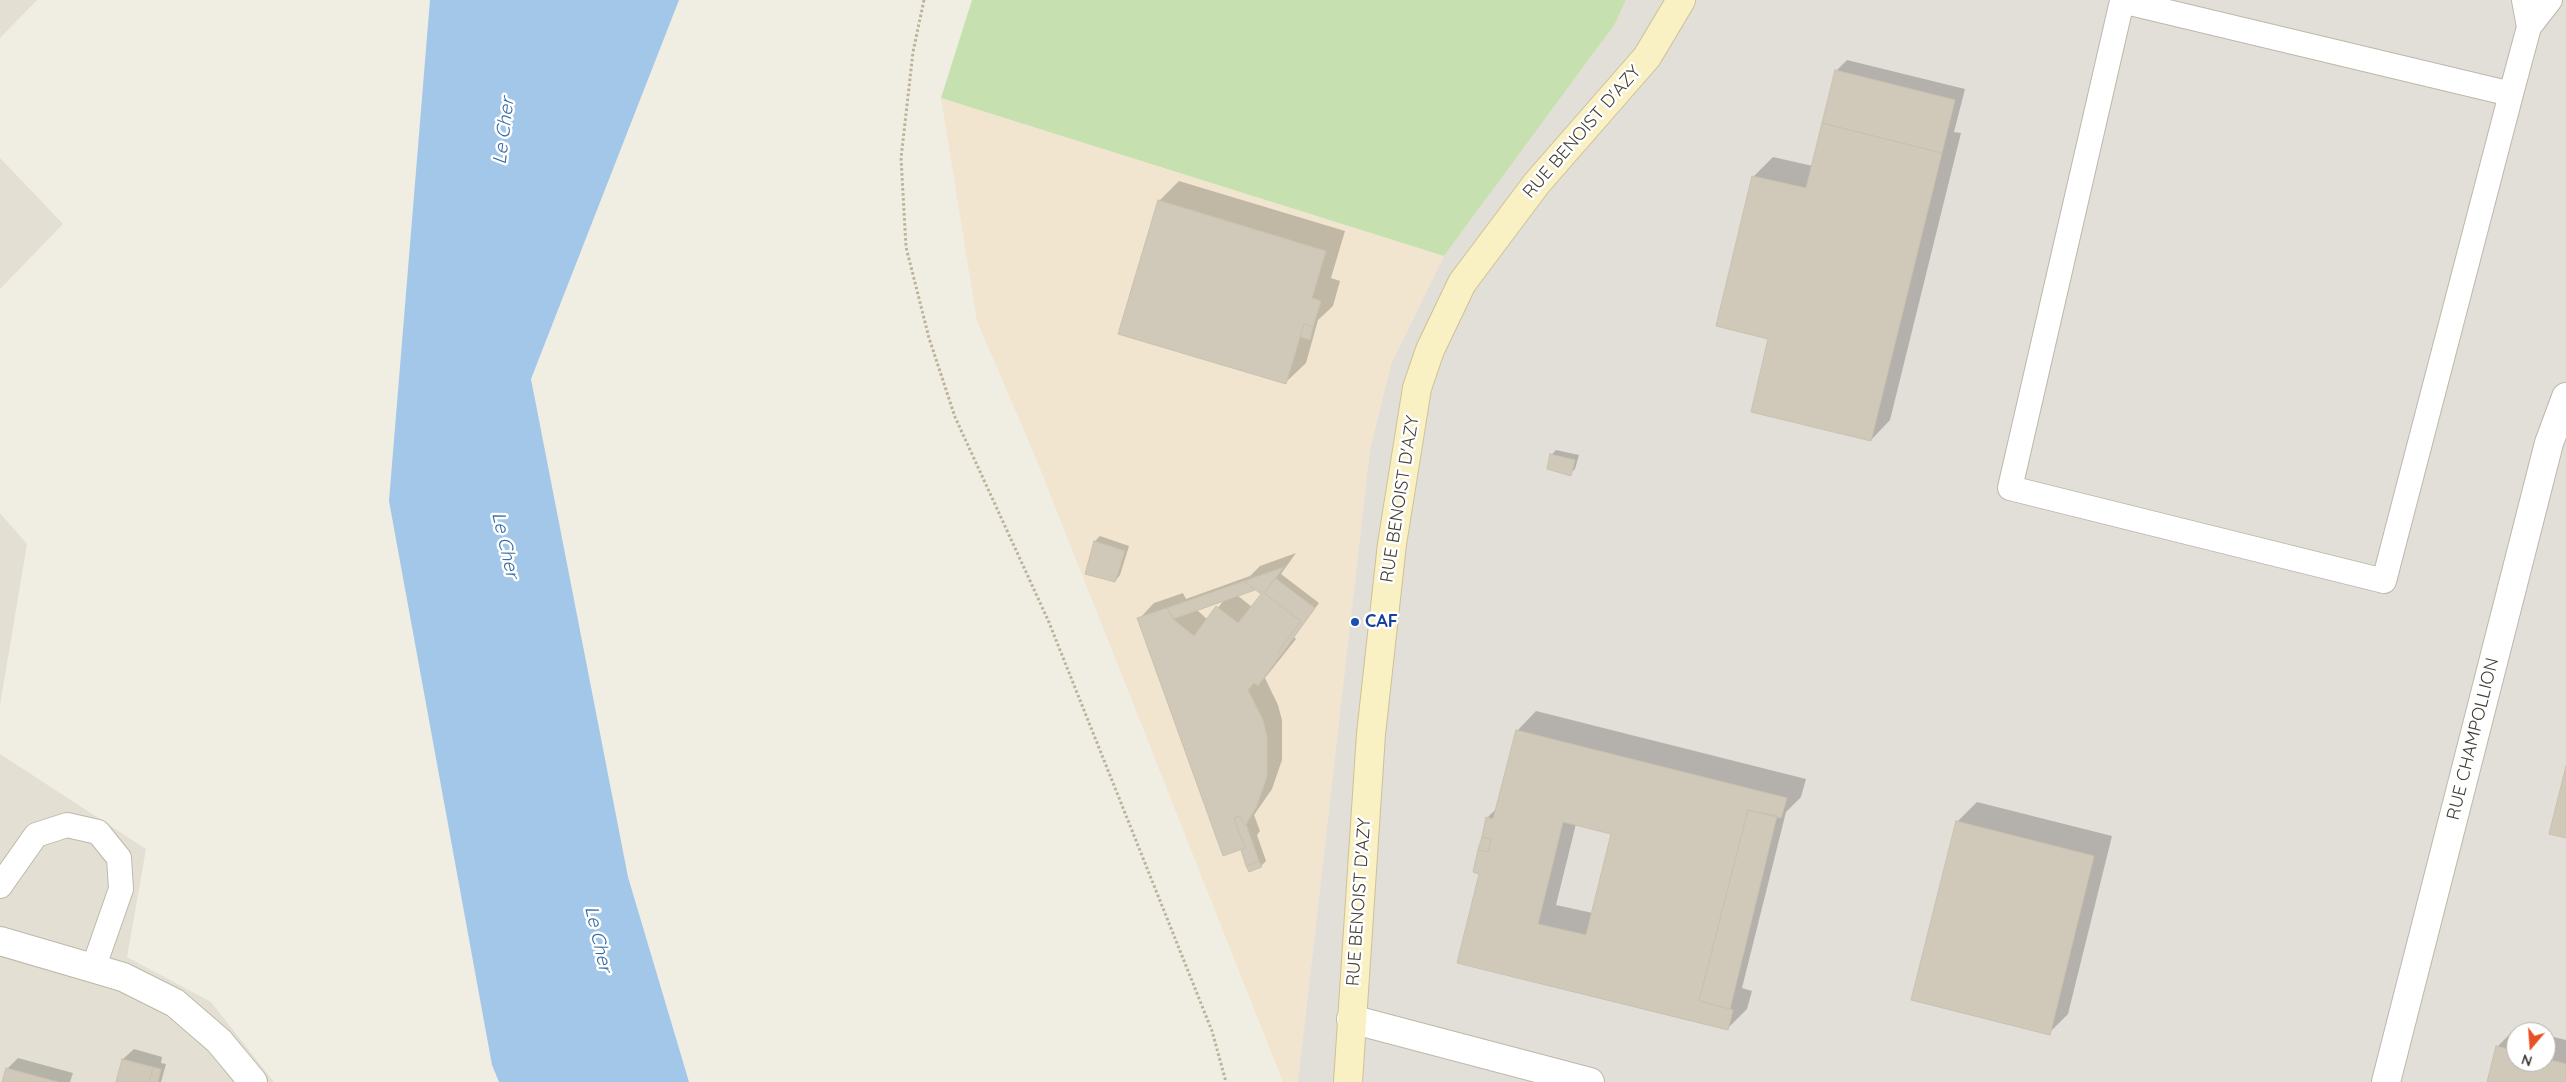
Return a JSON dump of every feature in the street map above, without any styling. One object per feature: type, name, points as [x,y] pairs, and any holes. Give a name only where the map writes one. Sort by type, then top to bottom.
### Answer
[{"type":"street","name":"RUE BENOIST D'AZY","points":[[1348,1082],[1373,714],[1392,544],[1417,388],[1430,350],[1462,283],[1537,183],[1647,57],[1681,0]]},
{"type":"street","name":"RUE CHAMPOLLION","points":[[2386,1082],[2549,443],[2566,397]]},
{"type":"street","points":[[0,941],[123,976],[175,1003],[219,1041],[254,1082]]},
{"type":"street","points":[[1351,1019],[1590,1082]]},
{"type":"lane","points":[[2524,0],[2529,27]]},
{"type":"lane","points":[[2511,94],[2122,1],[2010,488],[2384,581],[2529,27],[2550,0]]},
{"type":"lane","points":[[0,886],[36,835],[67,825],[98,832],[118,858],[121,889],[94,968]]},
{"type":"path","points":[[924,0],[913,52],[901,158],[906,248],[929,338],[955,417],[1048,620],[1212,1031],[1226,1082]]},
{"type":"shaded area","points":[[0,0],[37,0],[0,38]]},
{"type":"shaded area","points":[[1626,0],[2566,0],[2566,1082],[1298,1082],[1370,450],[1391,364],[1444,256],[1615,24]]},
{"type":"shaded area","points":[[941,98],[1444,256],[1391,364],[1370,450],[1298,1082],[1283,1082],[1035,456],[977,321]]},
{"type":"shaded area","points":[[0,158],[63,224],[0,289]]},
{"type":"shaded area","points":[[0,513],[27,544],[0,705]]},
{"type":"shaded area","points":[[0,754],[146,849],[127,957],[211,1002],[274,1082],[0,1082]]},
{"type":"green space","points":[[972,0],[1626,0],[1615,24],[1444,256],[941,98]]},
{"type":"water","name":"Le Cher","points":[[430,0],[679,0],[531,379],[628,877],[689,1082],[499,1082],[492,1065],[389,501]]},
{"type":"building","points":[[1835,70],[1955,100],[1942,153],[1822,123]]},
{"type":"building","points":[[1822,123],[1942,153],[1871,441],[1751,412],[1768,339],[1716,326],[1752,176],[1806,188]]},
{"type":"building","points":[[1158,200],[1326,251],[1312,298],[1321,301],[1313,327],[1304,324],[1286,384],[1118,334]]},
{"type":"building","points":[[1304,324],[1313,327],[1310,340],[1300,337]]},
{"type":"building","points":[[1550,454],[1575,460],[1571,476],[1547,469]]},
{"type":"building","points":[[1094,541],[1125,551],[1115,582],[1085,574]]},
{"type":"building","points":[[1284,567],[1264,593],[1301,621],[1278,652],[1281,655],[1258,686],[1254,683],[1248,690],[1263,720],[1267,736],[1267,776],[1257,806],[1245,826],[1240,816],[1234,818],[1245,848],[1223,856],[1137,618],[1167,608],[1173,619],[1194,636],[1216,606],[1238,623],[1261,594],[1244,581]]},
{"type":"building","points":[[1275,578],[1315,608],[1281,655],[1278,652],[1301,621],[1264,593]]},
{"type":"building","points":[[1244,581],[1255,590],[1173,619],[1167,608]]},
{"type":"building","points":[[1516,730],[1787,798],[1781,818],[1748,810],[1699,1001],[1733,1010],[1728,1030],[1457,963],[1479,874],[1473,872],[1478,850],[1488,852],[1491,839],[1482,837],[1486,817],[1493,819]],"holes":[[[1563,822],[1611,834],[1586,935],[1538,924]]]},
{"type":"building","points":[[2566,766],[2566,838],[2549,834]]},
{"type":"building","points":[[1748,810],[1777,816],[1730,1009],[1699,1001]]},
{"type":"building","points":[[1240,816],[1245,826],[1246,824],[1259,861],[1246,866],[1241,850],[1245,848],[1234,818]]},
{"type":"building","points":[[1956,821],[2094,856],[2050,1035],[1911,1000]]},
{"type":"building","points":[[1482,837],[1491,839],[1488,852],[1478,850]]},
{"type":"building","points":[[1259,861],[1262,867],[1249,872],[1246,866]]},
{"type":"building","points":[[2496,1046],[2506,1048],[2506,1072],[2556,1072],[2556,1062],[2566,1064],[2566,1082],[2487,1082]]},
{"type":"building","points":[[122,1059],[153,1067],[149,1082],[116,1082]]},
{"type":"building","points":[[153,1067],[161,1069],[158,1082],[149,1082]]},
{"type":"building","points":[[6,1068],[58,1082],[2,1082]]},
{"type":"place","name":"CAF","points":[[1355,622]]}]
